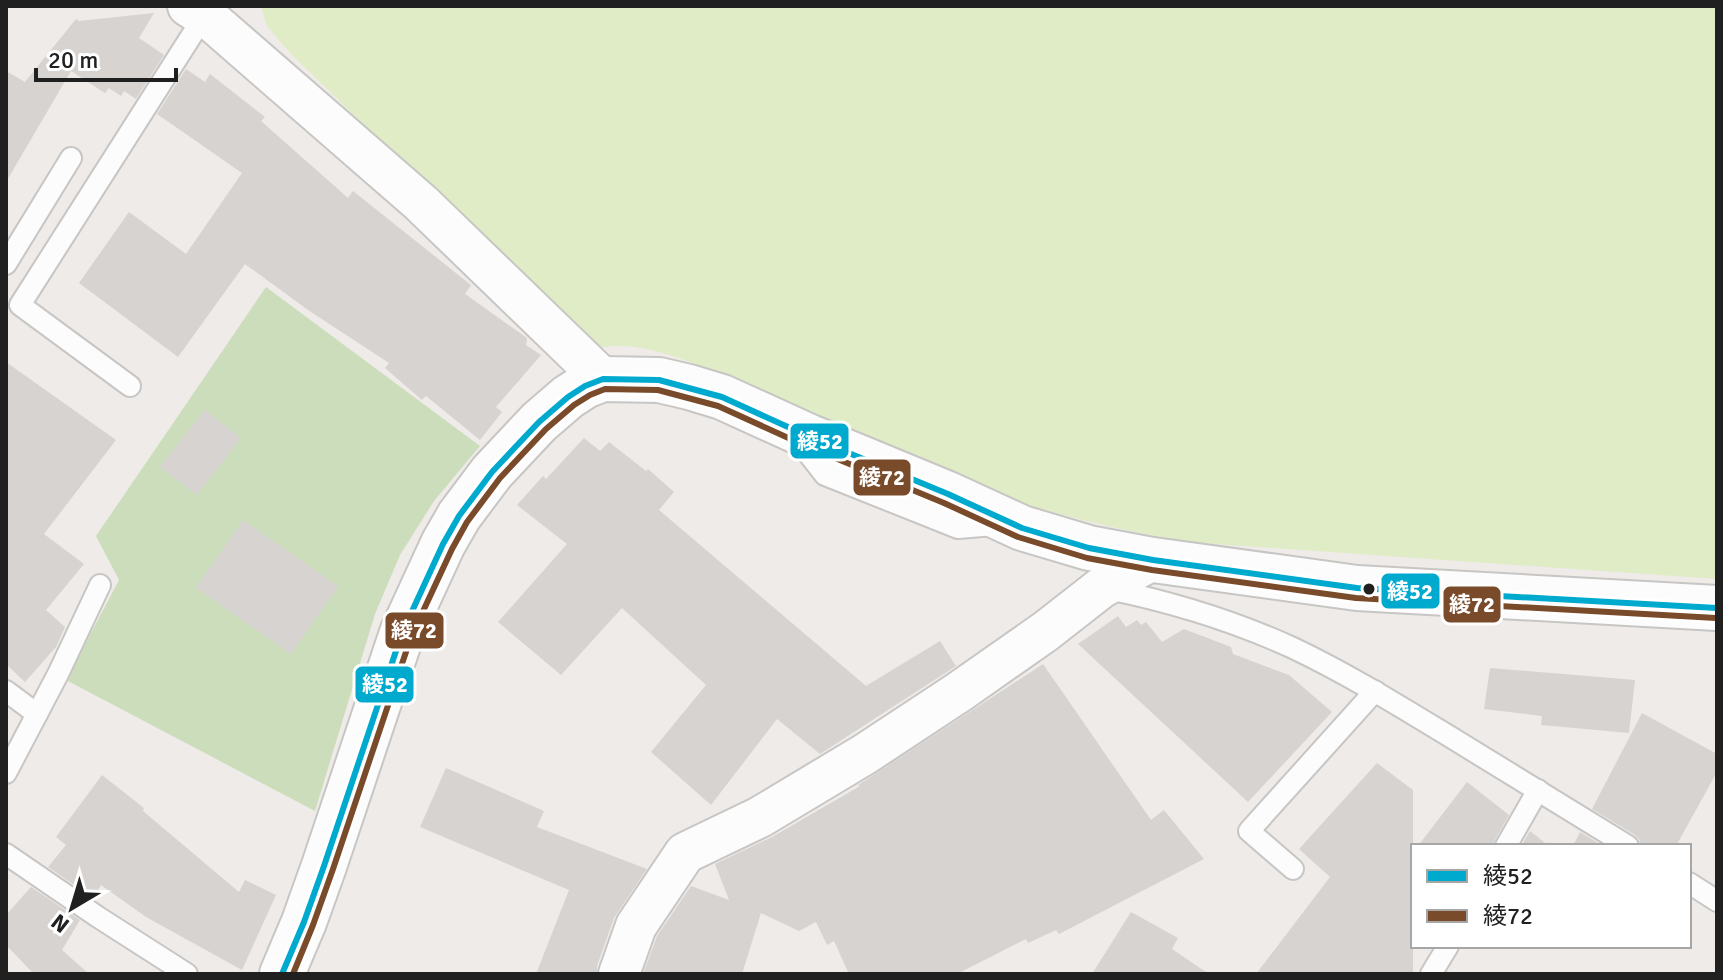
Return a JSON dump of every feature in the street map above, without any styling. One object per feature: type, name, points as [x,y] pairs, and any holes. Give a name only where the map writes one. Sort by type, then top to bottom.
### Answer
[{"type":"street","points":[[196,11],[213,22],[421,203],[603,379]]},
{"type":"street","points":[[282,974],[324,866],[402,633],[443,544],[459,516],[492,472],[539,422],[568,397],[603,379],[659,380],[722,397],[1022,528],[1089,548],[1153,560],[1357,588],[1717,608]]},
{"type":"street","points":[[619,974],[636,926],[685,853],[760,817],[865,754],[1046,631],[1101,588],[1153,560]]},
{"type":"lane","points":[[130,386],[20,305],[196,11]]},
{"type":"lane","points":[[6,264],[71,158]]},
{"type":"lane","points":[[6,773],[100,585]]},
{"type":"lane","points":[[1101,588],[1192,609],[1294,649],[1375,691],[1625,844]]},
{"type":"lane","points":[[6,691],[37,714]]},
{"type":"lane","points":[[1293,869],[1249,831],[1375,691]]},
{"type":"lane","points":[[1507,844],[1538,790]]},
{"type":"lane","points":[[6,854],[187,974]]},
{"type":"lane","points":[[1691,884],[1717,901]]},
{"type":"lane","points":[[1431,974],[1447,948]]},
{"type":"green space","points":[[261,6],[1717,6],[1717,579],[1188,542],[1131,531],[1048,511],[966,483],[673,356],[622,346],[599,348],[291,54],[267,26]]},
{"type":"green space","points":[[266,287],[480,446],[434,501],[400,555],[375,614],[315,811],[66,680],[119,580],[96,536]]},
{"type":"building","points":[[154,13],[139,38],[164,55],[136,99],[124,91],[121,96],[109,88],[105,93],[71,71],[6,182],[6,71],[25,82],[76,19]]},
{"type":"building","points":[[186,69],[205,82],[210,74],[265,117],[261,121],[348,198],[353,191],[471,285],[465,294],[527,338],[526,345],[541,355],[496,407],[502,412],[480,440],[426,396],[422,400],[385,368],[389,363],[245,264],[178,357],[79,283],[129,212],[186,254],[242,173],[157,114]]},
{"type":"building","points":[[6,362],[116,440],[44,534],[84,564],[46,610],[65,627],[56,647],[25,682],[6,664]]},
{"type":"building","points":[[205,410],[241,438],[197,495],[160,467]]},
{"type":"building","points":[[584,438],[600,451],[609,442],[646,471],[648,469],[674,492],[659,510],[866,686],[940,641],[956,666],[820,754],[777,719],[711,805],[651,752],[706,685],[622,608],[561,675],[498,622],[567,544],[517,505]]},
{"type":"building","points":[[243,520],[338,586],[291,654],[196,588]]},
{"type":"building","points":[[1118,616],[1126,627],[1137,620],[1141,625],[1146,622],[1162,642],[1184,629],[1231,647],[1233,654],[1289,675],[1332,712],[1248,802],[1078,644]]},
{"type":"building","points":[[1043,664],[1151,820],[1164,810],[1204,859],[1059,934],[1056,930],[1028,943],[1026,939],[957,974],[849,974],[834,941],[827,945],[816,922],[799,931],[761,913],[742,974],[643,974],[657,936],[691,886],[729,900],[715,864],[772,837],[860,786]]},
{"type":"building","points":[[1490,668],[1635,680],[1629,733],[1541,725],[1542,716],[1484,709]]},
{"type":"building","points":[[1642,713],[1717,754],[1717,772],[1677,844],[1640,844],[1635,835],[1592,809]]},
{"type":"building","points":[[1377,763],[1413,790],[1413,974],[1256,974],[1330,877],[1299,849]]},
{"type":"building","points":[[446,768],[544,811],[537,827],[647,869],[614,918],[597,974],[536,974],[569,890],[420,827]]},
{"type":"building","points":[[102,775],[239,892],[245,880],[276,895],[242,970],[146,917],[101,885],[93,898],[48,867],[66,845],[56,837]]},
{"type":"building","points":[[1467,782],[1509,815],[1494,844],[1420,844]]},
{"type":"building","points":[[1530,831],[1546,844],[1522,844]]},
{"type":"building","points":[[1580,832],[1600,844],[1574,844]]},
{"type":"building","points":[[31,887],[80,920],[62,950],[89,974],[34,974],[6,945],[6,915]]},
{"type":"building","points":[[1131,912],[1178,938],[1172,949],[1209,974],[1092,974]]},
{"type":"transit line","name":"綾52","points":[[282,974],[324,866],[402,633],[443,544],[459,516],[492,472],[539,422],[568,397],[603,379],[659,380],[722,397],[1022,528],[1089,548],[1153,560],[1357,588],[1717,608]]},
{"type":"transit line","name":"綾72","points":[[293,974],[333,869],[411,637],[452,549],[467,522],[500,478],[546,429],[574,405],[605,389],[658,390],[718,406],[1018,537],[1087,558],[1356,598],[1716,618]]}]
